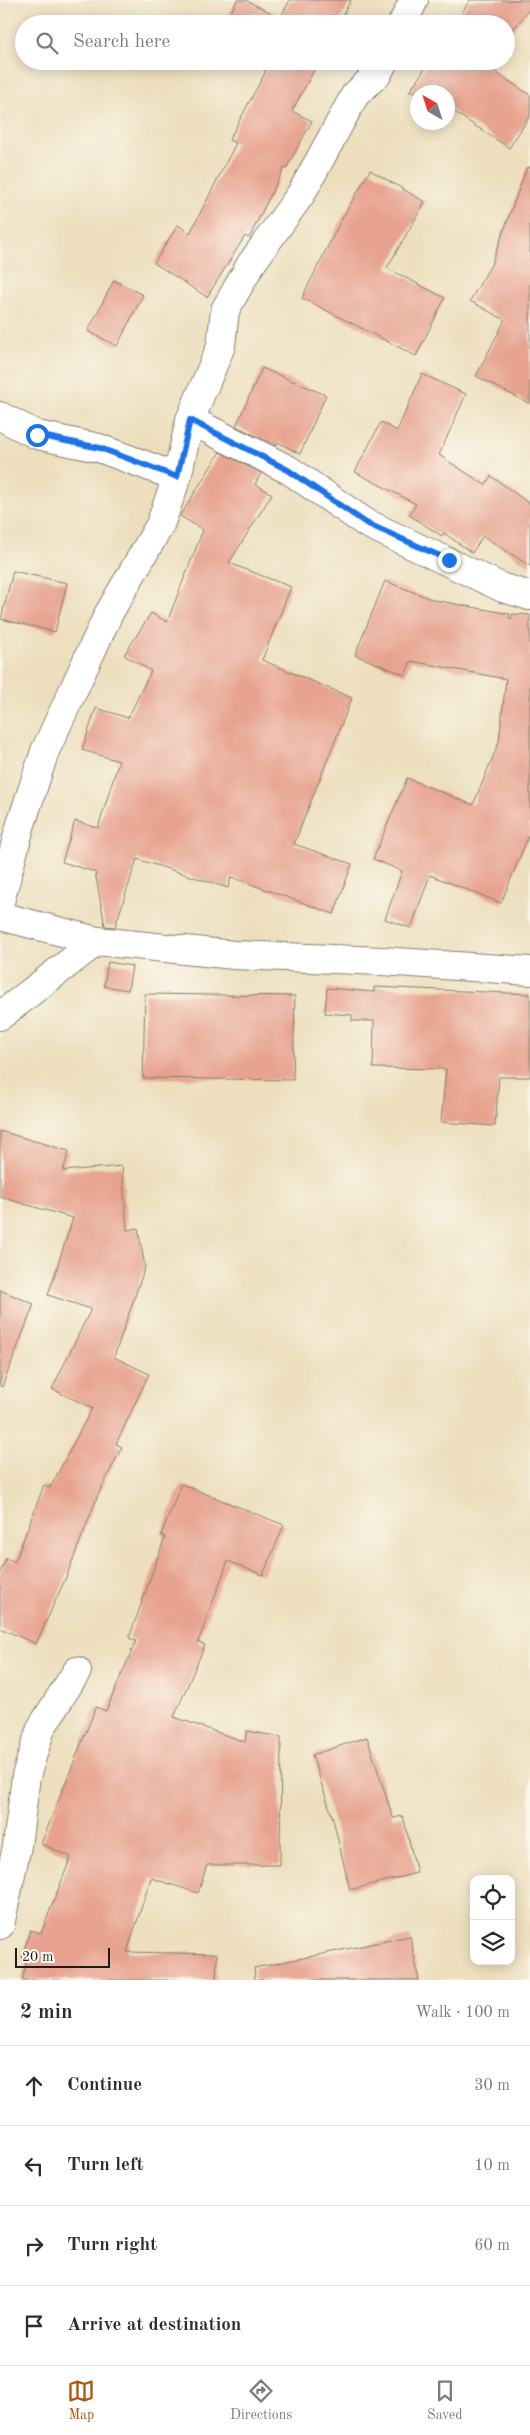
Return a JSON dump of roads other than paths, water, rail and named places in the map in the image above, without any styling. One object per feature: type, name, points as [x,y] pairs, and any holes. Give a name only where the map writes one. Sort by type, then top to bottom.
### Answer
[{"type":"street","points":[[406,15],[414,0]]},
{"type":"street","points":[[0,902],[20,827],[44,751],[109,613],[160,525],[177,477],[190,420],[221,346],[225,310],[251,264],[302,194],[355,96],[380,70]]},
{"type":"street","points":[[0,416],[37,435],[100,448],[177,477]]},
{"type":"street","points":[[190,420],[288,470],[366,523],[503,588],[530,596]]},
{"type":"street","points":[[0,916],[97,941],[234,955],[382,961],[530,971]]},
{"type":"street","points":[[0,1016],[97,941]]},
{"type":"street","points":[[0,1925],[16,1846],[26,1776],[41,1728],[77,1671]]}]
